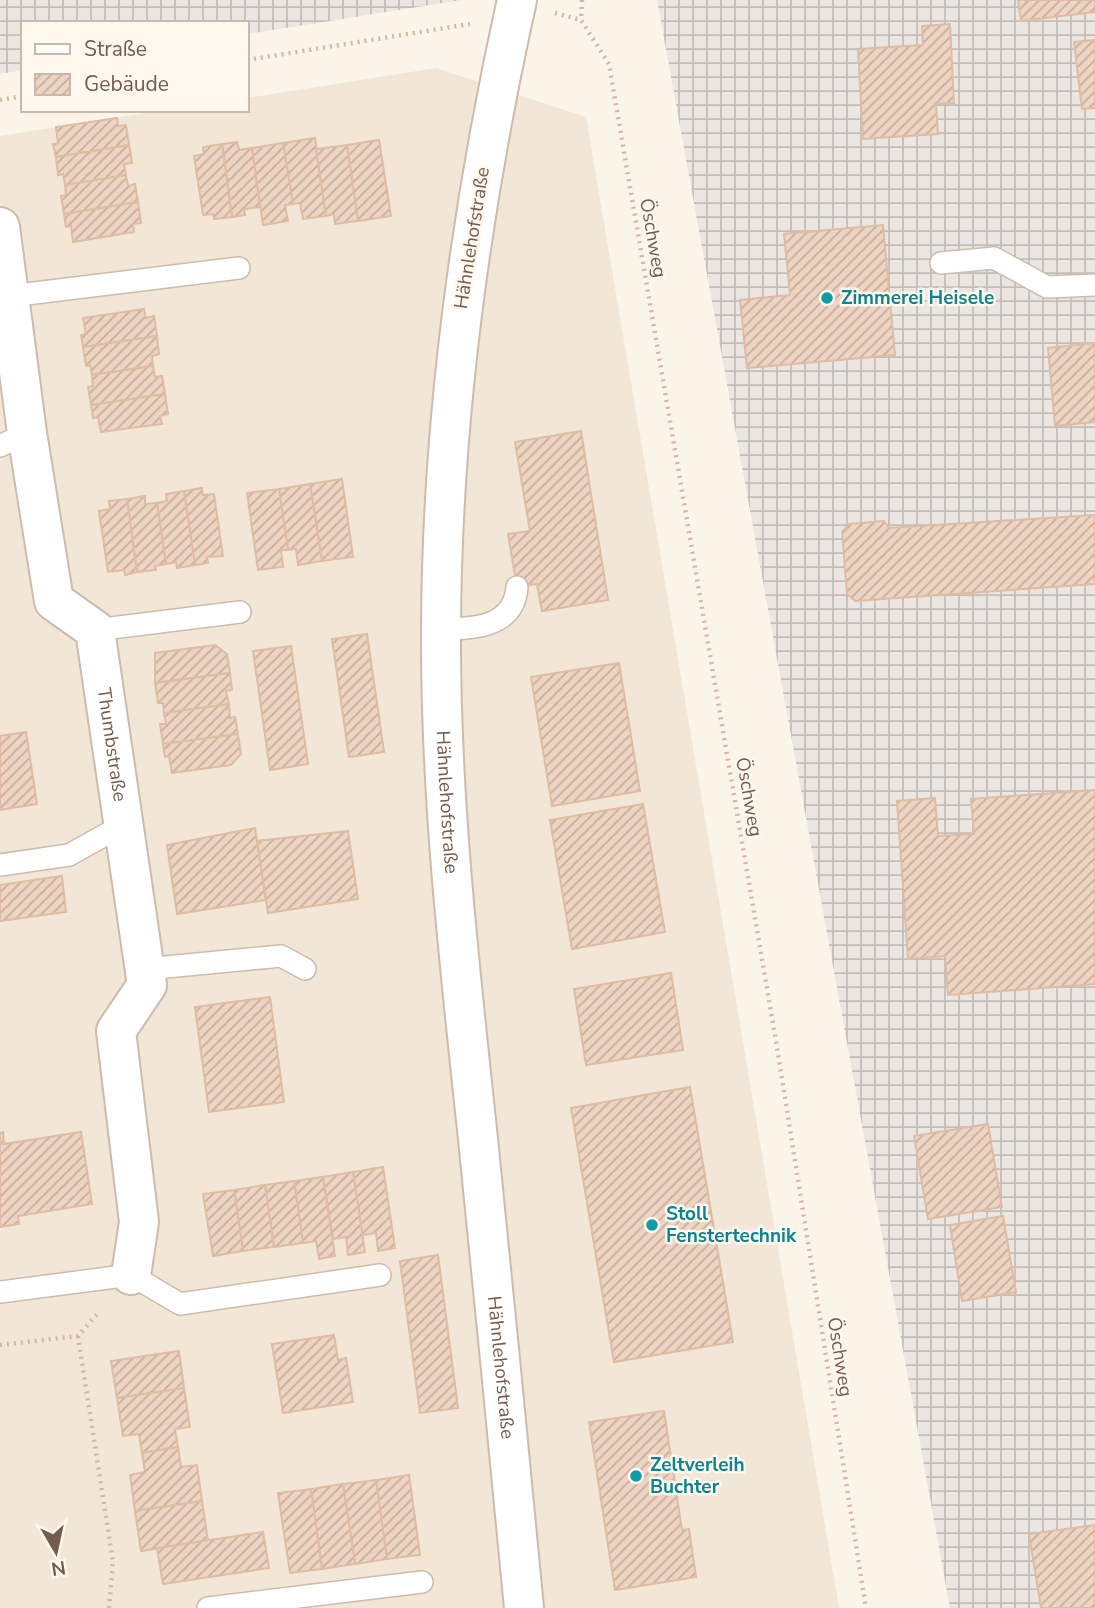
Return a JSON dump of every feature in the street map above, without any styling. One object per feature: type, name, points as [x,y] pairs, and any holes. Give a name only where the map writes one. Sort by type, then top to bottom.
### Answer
[{"type":"street","name":"Hähnlehofstraße","points":[[515,8],[481,174],[456,346],[443,523],[441,629],[443,761],[451,894],[524,1608]]},
{"type":"street","points":[[0,227],[10,296],[14,440],[54,601],[95,630]]},
{"type":"street","name":"Thumbstraße","points":[[95,630],[147,985],[116,1031],[138,1222],[131,1275]]},
{"type":"lane","points":[[942,262],[994,258],[1047,287],[1095,285]]},
{"type":"lane","points":[[10,296],[239,268]]},
{"type":"lane","points":[[441,629],[469,629],[494,623],[511,607],[517,587]]},
{"type":"lane","points":[[95,630],[240,612]]},
{"type":"lane","points":[[0,865],[69,855],[123,825]]},
{"type":"lane","points":[[145,969],[281,956],[304,969]]},
{"type":"lane","points":[[0,1292],[131,1275],[180,1304],[380,1275]]},
{"type":"lane","points":[[208,1608],[422,1582]]},
{"type":"path","points":[[248,60],[515,8],[546,11],[581,20],[582,0]]},
{"type":"path","name":"Öschweg","points":[[581,20],[609,64],[776,1041],[866,1608]]},
{"type":"path","points":[[0,100],[21,96]]},
{"type":"path","points":[[0,1345],[78,1336],[131,1275]]},
{"type":"path","points":[[78,1336],[113,1562],[109,1608]]},
{"type":"shaded area","points":[[0,0],[462,0],[248,34],[248,21],[21,21],[21,70],[0,74]]},
{"type":"shaded area","points":[[657,0],[1095,0],[1095,1608],[950,1608]]},
{"type":"shaded area","points":[[436,68],[586,117],[839,1608],[0,1608],[0,136],[153,112],[248,112],[248,98]]},
{"type":"building","points":[[1018,0],[1095,0],[1095,12],[1021,21]]},
{"type":"building","points":[[950,24],[954,103],[936,104],[938,134],[863,139],[858,49],[923,45],[922,26]]},
{"type":"building","points":[[1095,40],[1095,108],[1082,109],[1074,42]]},
{"type":"building","points":[[117,118],[118,126],[126,125],[129,145],[56,157],[53,144],[58,143],[56,127]]},
{"type":"building","points":[[315,138],[326,216],[303,219],[300,203],[293,204],[283,143]]},
{"type":"building","points":[[379,140],[391,216],[358,221],[347,145]]},
{"type":"building","points":[[237,142],[239,150],[252,148],[260,207],[244,209],[245,215],[232,217],[222,144]]},
{"type":"building","points":[[283,143],[293,204],[285,205],[288,221],[263,225],[252,148]]},
{"type":"building","points":[[222,144],[232,217],[214,219],[213,214],[203,215],[194,156],[204,154],[203,147]]},
{"type":"building","points":[[129,145],[132,163],[124,164],[126,175],[65,185],[63,174],[58,175],[56,157]]},
{"type":"building","points":[[347,145],[358,221],[335,224],[334,214],[326,216],[316,149]]},
{"type":"building","points":[[126,175],[128,186],[135,184],[138,202],[64,214],[61,196],[66,195],[65,185]]},
{"type":"building","points":[[138,202],[141,223],[133,224],[134,232],[73,242],[71,226],[66,227],[64,214]]},
{"type":"building","name":"Zimmerei Heisele","points":[[883,225],[895,355],[747,368],[740,300],[790,295],[784,234]]},
{"type":"building","points":[[144,309],[146,318],[154,316],[157,336],[83,347],[81,335],[86,334],[83,318]]},
{"type":"building","points":[[157,336],[159,354],[152,356],[153,366],[92,375],[90,365],[86,366],[83,347]]},
{"type":"building","points":[[1095,343],[1095,422],[1055,426],[1048,348]]},
{"type":"building","points":[[153,366],[155,377],[162,376],[165,394],[91,405],[88,387],[93,386],[92,375]]},
{"type":"building","points":[[165,394],[168,414],[160,416],[162,424],[101,432],[98,417],[93,418],[91,405]]},
{"type":"building","points":[[581,431],[608,600],[542,611],[537,584],[517,587],[508,534],[530,531],[515,442]]},
{"type":"building","points":[[342,479],[353,557],[322,561],[310,484]]},
{"type":"building","points":[[310,484],[322,561],[298,565],[296,549],[288,550],[279,489]]},
{"type":"building","points":[[202,488],[203,495],[214,494],[223,556],[207,557],[208,563],[195,565],[184,491]]},
{"type":"building","points":[[279,489],[288,550],[281,550],[283,567],[258,570],[247,493]]},
{"type":"building","points":[[184,491],[195,565],[177,568],[176,562],[166,564],[157,503],[167,501],[166,494]]},
{"type":"building","points":[[145,496],[145,504],[157,503],[166,564],[155,566],[156,570],[137,572],[127,499]]},
{"type":"building","points":[[127,499],[137,572],[125,575],[124,570],[108,572],[99,511],[110,509],[109,501]]},
{"type":"building","points":[[1095,515],[1095,584],[855,601],[847,594],[842,532],[849,524],[884,521],[889,528]]},
{"type":"building","points":[[367,634],[384,752],[349,757],[332,639]]},
{"type":"building","points":[[215,645],[227,654],[230,673],[155,683],[155,653]]},
{"type":"building","points":[[291,646],[308,764],[270,770],[253,651]]},
{"type":"building","points":[[619,663],[640,791],[552,806],[531,677]]},
{"type":"building","points":[[230,673],[232,690],[226,691],[229,704],[164,713],[163,703],[158,703],[155,683]]},
{"type":"building","points":[[229,704],[230,718],[235,717],[238,734],[163,744],[160,724],[166,724],[164,713]]},
{"type":"building","points":[[26,732],[37,804],[0,810],[0,736]]},
{"type":"building","points":[[238,734],[241,754],[231,765],[172,773],[169,756],[165,757],[163,744]]},
{"type":"building","points":[[1095,790],[1095,984],[948,995],[945,956],[908,959],[897,801],[935,798],[938,836],[974,834],[971,799]]},
{"type":"building","points":[[643,804],[665,932],[572,949],[550,820]]},
{"type":"building","points":[[255,828],[266,900],[177,914],[167,845]]},
{"type":"building","points":[[348,831],[358,899],[268,913],[257,841]]},
{"type":"building","points":[[62,876],[66,912],[0,921],[0,885]]},
{"type":"building","points":[[671,973],[683,1050],[586,1065],[574,989]]},
{"type":"building","points":[[270,997],[284,1102],[209,1112],[195,1007]]},
{"type":"building","name":"Stoll Fenstertechnik","points":[[690,1087],[733,1342],[614,1362],[571,1108]]},
{"type":"building","points":[[988,1124],[1002,1207],[928,1219],[914,1136]]},
{"type":"building","points":[[3,1132],[4,1144],[81,1132],[92,1204],[18,1216],[19,1224],[0,1227],[0,1133]]},
{"type":"building","points":[[383,1167],[395,1248],[378,1251],[376,1233],[362,1235],[353,1172]]},
{"type":"building","points":[[353,1172],[365,1252],[348,1255],[346,1237],[333,1239],[323,1177]]},
{"type":"building","points":[[323,1177],[335,1256],[319,1259],[316,1241],[303,1243],[294,1181]]},
{"type":"building","points":[[294,1181],[303,1243],[274,1247],[265,1185]]},
{"type":"building","points":[[265,1185],[274,1247],[243,1251],[234,1190]]},
{"type":"building","points":[[234,1190],[243,1251],[213,1256],[203,1194]]},
{"type":"building","points":[[1003,1216],[1016,1292],[962,1301],[950,1225]]},
{"type":"building","points":[[438,1255],[458,1408],[420,1413],[400,1261]]},
{"type":"building","points":[[334,1335],[338,1360],[346,1358],[353,1402],[283,1413],[272,1344]]},
{"type":"building","points":[[179,1351],[184,1388],[117,1398],[111,1361]]},
{"type":"building","points":[[184,1388],[190,1427],[175,1429],[178,1447],[142,1453],[139,1434],[123,1436],[117,1398]]},
{"type":"building","name":"Zeltverleih Buchter","points":[[664,1411],[682,1530],[689,1529],[696,1577],[615,1590],[589,1422]]},
{"type":"building","points":[[178,1447],[181,1467],[197,1465],[202,1501],[135,1511],[130,1475],[145,1472],[142,1453]]},
{"type":"building","points":[[409,1475],[420,1555],[387,1559],[376,1480]]},
{"type":"building","points":[[376,1480],[387,1559],[355,1564],[343,1484]]},
{"type":"building","points":[[343,1484],[355,1564],[322,1569],[311,1489]]},
{"type":"building","points":[[311,1489],[322,1569],[290,1573],[278,1493]]},
{"type":"building","points":[[202,1501],[208,1541],[141,1551],[135,1511]]},
{"type":"building","points":[[1095,1525],[1095,1608],[1041,1608],[1029,1534]]},
{"type":"building","points":[[263,1532],[269,1568],[163,1584],[157,1548]]},
{"type":"place","name":"Zimmerei Heisele","points":[[827,298]]},
{"type":"place","name":"Stoll Fenstertechnik","points":[[652,1225]]},
{"type":"place","name":"Zeltverleih Buchter","points":[[636,1476]]}]
